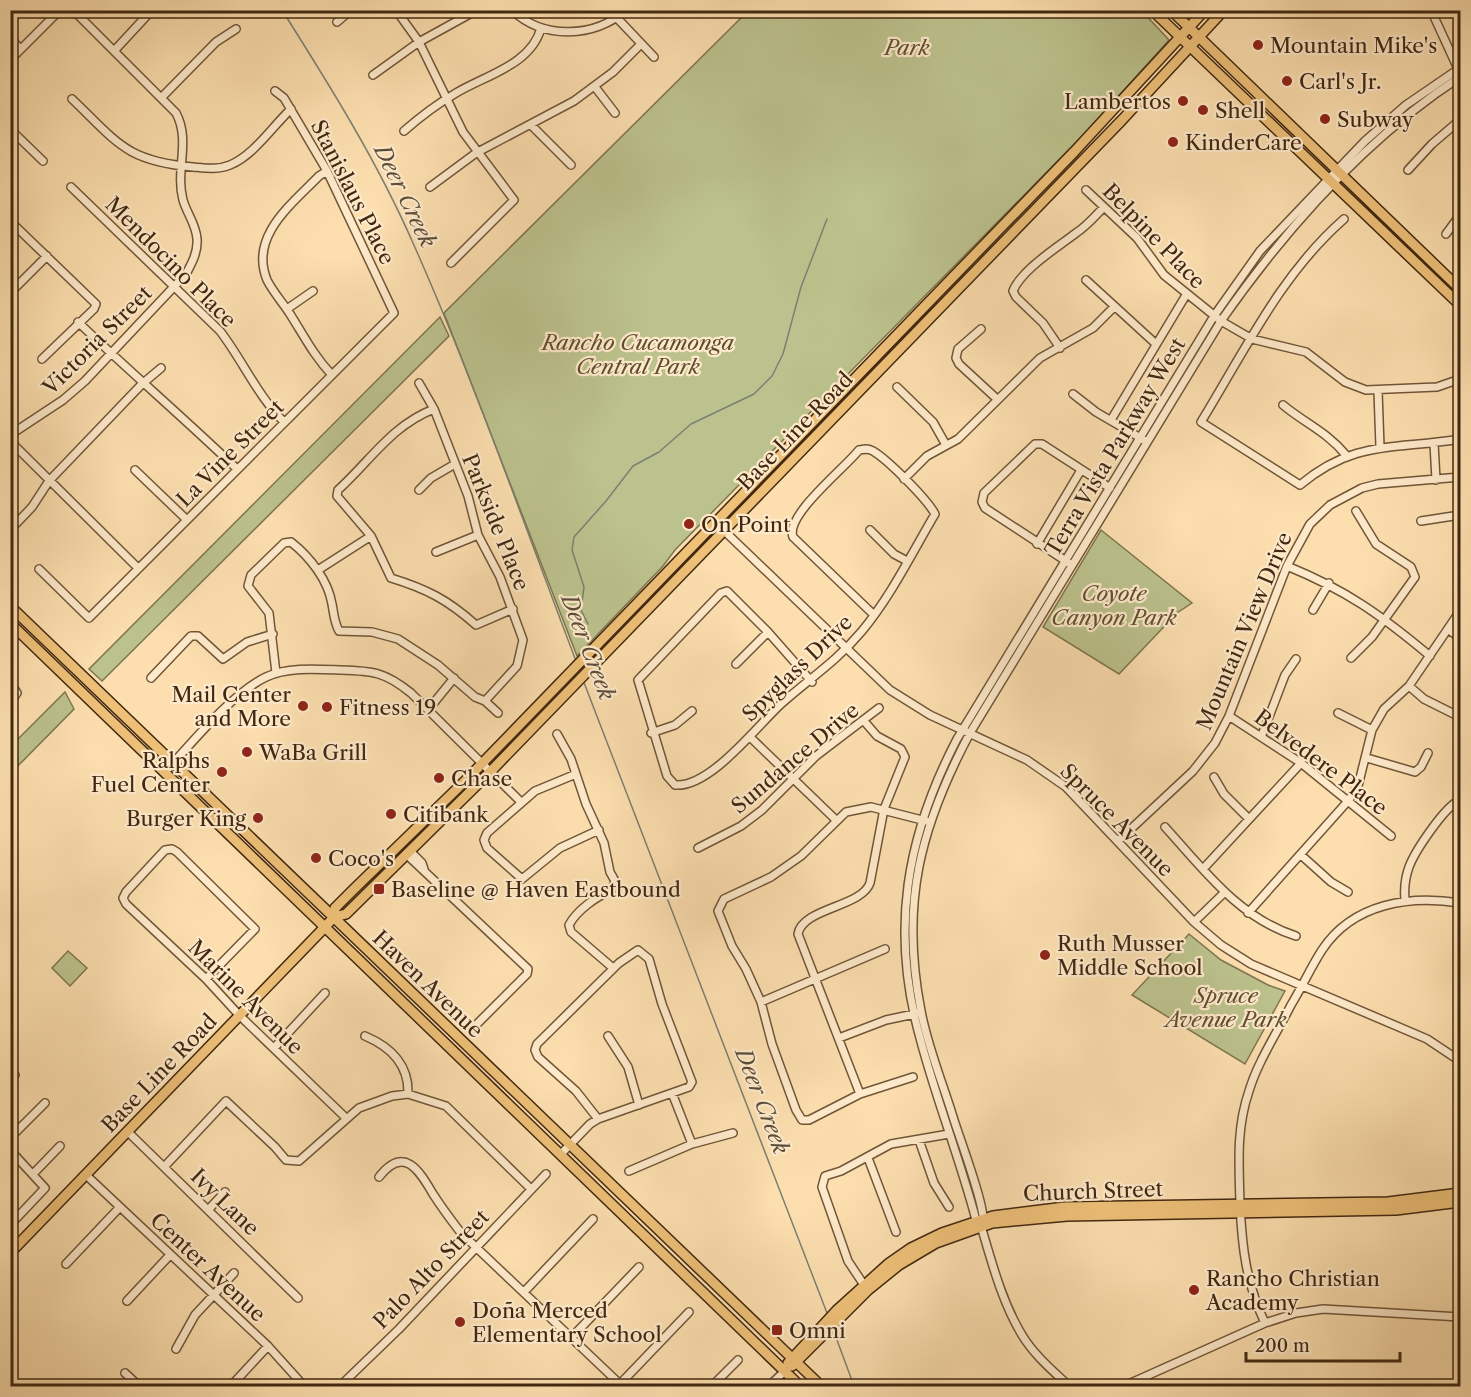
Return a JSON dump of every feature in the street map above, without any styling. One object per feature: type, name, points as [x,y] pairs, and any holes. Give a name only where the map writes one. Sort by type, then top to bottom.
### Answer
[{"type":"main road","points":[[1152,10],[1461,305]]},
{"type":"main road","points":[[1171,10],[1461,289]]},
{"type":"main road","name":"Base Line Road","points":[[334,918],[335,908],[483,763],[716,523],[1066,160],[1205,10]]},
{"type":"main road","name":"Base Line Road","points":[[10,1253],[324,928],[334,918],[346,914],[491,771],[1190,48],[1224,10]]},
{"type":"main road","name":"Haven Avenue","points":[[10,606],[821,1386]]},
{"type":"main road","name":"Haven Avenue","points":[[10,623],[800,1386]]},
{"type":"main road","name":"Church Street","points":[[1240,1209],[1388,1202],[1461,1193]]},
{"type":"main road","name":"Church Street","points":[[784,1371],[866,1287],[911,1248],[980,1221],[1012,1212],[1065,1208],[1396,1210],[1461,1202]]},
{"type":"street","points":[[10,60],[60,10]]},
{"type":"street","name":"Victoria Street","points":[[10,435],[63,400],[175,286],[186,274],[194,258],[197,241],[195,226],[183,200],[183,127],[162,97],[73,10]]},
{"type":"street","points":[[114,51],[152,10]]},
{"type":"street","points":[[337,22],[351,10]]},
{"type":"street","points":[[396,10],[419,42],[445,99],[476,153],[514,200],[451,263]]},
{"type":"street","points":[[373,75],[419,42],[477,10]]},
{"type":"street","points":[[512,10],[541,28],[559,32],[597,29],[626,10]]},
{"type":"street","points":[[1331,182],[1396,124],[1460,72],[1431,10]]},
{"type":"street","points":[[617,18],[654,57]]},
{"type":"street","points":[[404,131],[445,99],[523,57],[537,42],[541,28]]},
{"type":"street","points":[[162,97],[216,42],[236,29]]},
{"type":"street","points":[[10,39],[21,49]]},
{"type":"street","points":[[430,187],[476,153],[595,87],[641,44]]},
{"type":"street","points":[[595,87],[615,113]]},
{"type":"street","name":"Stanislaus Place","points":[[275,91],[284,98],[327,171],[394,313]]},
{"type":"street","points":[[72,99],[127,151],[153,162],[220,168],[231,165],[246,156],[291,109]]},
{"type":"street","points":[[1408,170],[1433,142],[1461,120]]},
{"type":"street","points":[[531,124],[571,165]]},
{"type":"street","points":[[10,129],[43,161]]},
{"type":"street","points":[[327,171],[319,176],[271,229],[264,244],[262,264],[268,282],[287,309],[312,353],[332,375]]},
{"type":"street","name":"Terra Vista Parkway West","points":[[1069,563],[1110,488],[1214,316],[1260,251],[1331,182]]},
{"type":"street","name":"Terra Vista Parkway West","points":[[980,1221],[949,1134],[918,1013],[912,922],[925,821],[937,778],[1069,563],[1148,442],[1221,321],[1267,257],[1331,182]]},
{"type":"street","name":"Mendocino Place","points":[[71,187],[220,331],[261,396],[284,422]]},
{"type":"street","name":"Belpine Place","points":[[1086,190],[1137,238],[1164,275],[1186,295],[1221,321],[1252,339],[1306,352],[1345,382],[1378,391],[1437,387],[1461,379]]},
{"type":"street","points":[[1060,348],[1043,323],[1016,297],[1013,291],[1016,284],[1043,258],[1084,228],[1104,207]]},
{"type":"street","points":[[1446,234],[1461,215]]},
{"type":"street","points":[[1344,219],[1275,296],[1201,423],[1300,485],[1320,468],[1346,455],[1380,447],[1461,439]]},
{"type":"street","points":[[10,221],[96,304],[94,309],[42,359]]},
{"type":"street","points":[[10,293],[47,256]]},
{"type":"street","points":[[1086,280],[1156,344]]},
{"type":"street","points":[[287,309],[313,291]]},
{"type":"street","points":[[1111,420],[1186,295]]},
{"type":"street","points":[[874,615],[793,537],[790,530],[792,522],[859,450],[866,448],[874,451],[904,479],[927,456],[958,439],[1040,358],[1093,328],[1114,307]]},
{"type":"street","name":"La Vine Street","points":[[39,568],[89,618],[394,313]]},
{"type":"street","points":[[78,322],[142,384],[170,404],[237,469]]},
{"type":"street","points":[[981,329],[958,349],[956,358],[959,364],[997,399]]},
{"type":"street","points":[[10,530],[32,507],[49,481],[142,384],[161,368]]},
{"type":"street","name":"Parkside Place","points":[[419,383],[434,409],[468,496],[478,535],[501,577],[523,640],[522,654],[517,666],[485,701]]},
{"type":"street","points":[[897,387],[933,422],[946,445]]},
{"type":"street","points":[[1378,391],[1380,447]]},
{"type":"street","points":[[1073,394],[1096,412],[1148,442]]},
{"type":"street","points":[[1283,405],[1307,424],[1331,437],[1346,455]]},
{"type":"street","points":[[434,409],[408,420],[390,436],[338,490],[337,496],[371,536],[391,578],[423,587],[441,597],[476,625],[513,609]]},
{"type":"street","points":[[10,441],[138,568]]},
{"type":"street","points":[[1434,443],[1436,480]]},
{"type":"street","points":[[1069,563],[991,513],[982,502],[984,493],[1035,444],[1042,444],[1110,488]]},
{"type":"street","points":[[419,490],[431,478],[454,464]]},
{"type":"street","points":[[135,470],[186,519]]},
{"type":"street","points":[[1037,544],[1081,470]]},
{"type":"street","name":"Mountain View Drive","points":[[1118,841],[1193,771],[1215,743],[1230,716],[1287,566],[1310,524],[1330,505],[1345,495],[1378,484],[1461,477]]},
{"type":"street","name":"Spyglass Drive","points":[[651,733],[667,776],[675,785],[688,783],[712,770],[750,737],[783,702],[812,682],[846,649],[874,615],[935,514],[930,505],[904,479]]},
{"type":"street","points":[[1352,658],[1386,619],[1412,581],[1413,572],[1411,567],[1376,544],[1356,511]]},
{"type":"street","points":[[1421,521],[1461,515]]},
{"type":"street","name":"Spruce Avenue","points":[[716,523],[846,649],[896,694],[930,715],[1027,760],[1053,777],[1118,841],[1194,922],[1239,957],[1427,1039],[1461,1061]]},
{"type":"street","points":[[870,530],[894,554],[907,561]]},
{"type":"street","points":[[436,552],[478,535]]},
{"type":"street","points":[[318,570],[371,536]]},
{"type":"street","points":[[276,674],[269,613],[248,585],[251,575],[284,543],[291,542],[318,570],[327,586],[334,623],[339,631],[372,632],[398,639],[454,678],[498,713]]},
{"type":"street","points":[[1287,566],[1329,583],[1386,619],[1430,656]]},
{"type":"street","points":[[1313,610],[1329,583]]},
{"type":"street","points":[[692,711],[675,725],[651,733],[638,680],[721,593],[727,591],[768,632],[812,682]]},
{"type":"street","points":[[1248,913],[1348,801],[1358,786],[1367,758],[1372,730],[1384,709],[1409,686],[1461,611]]},
{"type":"street","points":[[1449,630],[1461,638]]},
{"type":"street","points":[[736,664],[768,632]]},
{"type":"street","points":[[151,678],[191,636],[198,636],[223,660],[247,642],[273,634]]},
{"type":"street","points":[[1262,735],[1285,675],[1296,658]]},
{"type":"street","points":[[165,772],[244,693],[265,677],[326,670],[373,671],[396,681],[521,802]]},
{"type":"street","points":[[428,710],[454,678]]},
{"type":"street","points":[[10,682],[17,693],[10,703]]},
{"type":"street","points":[[1409,686],[1424,699],[1461,717]]},
{"type":"street","name":"Sundance Drive","points":[[698,848],[741,826],[762,810],[827,746],[879,708]]},
{"type":"street","points":[[1338,714],[1372,730]]},
{"type":"street","name":"Belvedere Place","points":[[1230,716],[1262,735],[1301,763],[1391,836]]},
{"type":"street","points":[[860,1094],[798,934],[803,922],[868,888],[884,809],[905,757],[904,752],[877,736],[864,721]]},
{"type":"street","points":[[557,734],[598,830],[615,886],[583,910],[569,925],[571,932],[613,968]]},
{"type":"street","points":[[750,737],[836,820]]},
{"type":"street","points":[[1367,758],[1415,772],[1421,767],[1428,753]]},
{"type":"street","points":[[1203,868],[1301,763]]},
{"type":"street","points":[[576,774],[535,791],[521,802],[487,833],[484,840],[487,848],[522,879],[560,848],[598,830]]},
{"type":"street","points":[[1214,777],[1224,794],[1249,819]]},
{"type":"street","points":[[1405,900],[1406,878],[1417,852],[1447,811],[1460,799]]},
{"type":"street","points":[[913,1077],[860,1094],[809,1120],[802,1120],[796,1110],[772,1044],[761,1002],[746,969],[732,946],[718,911],[724,899],[771,877],[801,856],[836,820],[859,808],[884,809],[925,821]]},
{"type":"street","points":[[1165,827],[1225,892],[1248,913],[1273,928],[1296,936]]},
{"type":"street","name":"Marine Avenue","points":[[206,979],[255,929],[172,849],[165,850],[123,898],[346,1119]]},
{"type":"street","points":[[408,853],[528,969],[527,974],[473,1028]]},
{"type":"street","points":[[1301,855],[1331,882],[1348,892]]},
{"type":"street","points":[[1194,922],[1225,892]]},
{"type":"street","points":[[1265,1323],[1246,1272],[1240,1209],[1238,1133],[1250,1088],[1302,986],[1323,949],[1335,934],[1367,912],[1405,900],[1433,899],[1461,903]]},
{"type":"street","points":[[761,1002],[885,948]]},
{"type":"street","points":[[561,1154],[598,1119],[672,1094],[689,1087],[692,1082],[645,954],[638,950],[613,968],[537,1044],[535,1050],[538,1057],[576,1091],[598,1119]]},
{"type":"street","points":[[274,1048],[325,993]]},
{"type":"street","points":[[839,1038],[886,1020],[918,1013]]},
{"type":"street","name":"Terra Vista Parkway West","points":[[918,1013],[1000,1287],[1022,1336],[1038,1357],[1069,1386]]},
{"type":"street","points":[[365,1036],[381,1043],[402,1064],[408,1080],[408,1094]]},
{"type":"street","points":[[608,1036],[628,1067],[639,1106]]},
{"type":"street","points":[[165,1166],[226,1101],[286,1160],[293,1163],[299,1161],[346,1119],[366,1105],[408,1094],[446,1107],[531,1189]]},
{"type":"street","points":[[672,1094],[692,1144]]},
{"type":"street","points":[[10,1138],[45,1103]]},
{"type":"street","name":"Ivy Lane","points":[[128,1132],[298,1298]]},
{"type":"street","points":[[629,1171],[692,1144],[733,1133]]},
{"type":"street","points":[[866,1287],[848,1261],[822,1187],[822,1180],[825,1176],[868,1158],[891,1144],[949,1134]]},
{"type":"street","points":[[919,1140],[931,1176],[949,1207]]},
{"type":"street","points":[[33,1174],[60,1146]]},
{"type":"street","points":[[10,1150],[44,1186],[43,1192],[10,1225]]},
{"type":"street","points":[[868,1158],[896,1232]]},
{"type":"street","points":[[10,1166],[18,1159]]},
{"type":"street","points":[[379,1177],[389,1164],[401,1161],[413,1165],[424,1177],[450,1219],[621,1385],[689,1312]]},
{"type":"street","name":"Palo Alto Street","points":[[340,1386],[399,1329],[546,1174]]},
{"type":"street","name":"Center Avenue","points":[[86,1175],[268,1346],[304,1386]]},
{"type":"street","points":[[209,1209],[225,1192]]},
{"type":"street","points":[[66,1264],[120,1208]]},
{"type":"street","points":[[524,1292],[592,1219]]},
{"type":"street","points":[[127,1300],[170,1255]]},
{"type":"street","points":[[571,1338],[639,1267]]},
{"type":"street","points":[[176,1349],[195,1315],[234,1274]]},
{"type":"street","points":[[1124,1386],[1265,1323],[1296,1313],[1323,1310],[1461,1317]]},
{"type":"street","points":[[231,1386],[268,1346]]},
{"type":"street","points":[[712,1386],[738,1360]]},
{"type":"street","name":"Church Street","points":[[769,1386],[784,1371]]},
{"type":"street","points":[[125,1373],[139,1386]]},
{"type":"green space","name":"Rancho Cucamonga Central Park","points":[[748,11],[1142,11],[1169,40],[1087,131],[675,550],[663,566],[577,656],[444,313]]},
{"type":"green space","points":[[440,317],[449,336],[102,681],[89,669]]},
{"type":"green space","name":"Coyote Canyon Park","points":[[1101,530],[1192,603],[1177,613],[1119,674],[1043,627]]},
{"type":"green space","points":[[65,692],[74,709],[11,773],[11,746]]},
{"type":"green space","name":"Spruce Avenue Park","points":[[1189,934],[1221,960],[1268,985],[1285,991],[1245,1064],[1132,995]]},
{"type":"green space","points":[[68,951],[87,968],[70,986],[52,968]]},
{"type":"waterway","name":"Deer Creek","points":[[282,10],[368,153],[413,243],[477,399],[576,661]]},
{"type":"waterway","points":[[588,624],[581,610],[584,587],[572,550],[574,537],[633,466],[659,452],[691,424],[754,394],[772,376],[783,354],[801,287],[827,219]]},
{"type":"waterway","name":"Deer Creek","points":[[583,680],[827,1313]]},
{"type":"waterway","name":"Deer Creek","points":[[834,1332],[854,1386]]},
{"type":"place","name":"Mountain Mike's","points":[[1258,45]]},
{"type":"place","name":"Carl's Jr.","points":[[1287,81]]},
{"type":"place","name":"Lambertos","points":[[1183,101]]},
{"type":"place","name":"Shell","points":[[1203,110]]},
{"type":"place","name":"Subway","points":[[1325,119]]},
{"type":"place","name":"KinderCare","points":[[1173,142]]},
{"type":"place","name":"On Point","points":[[689,524]]},
{"type":"place","name":"Mail Center and More","points":[[303,706]]},
{"type":"place","name":"Fitness 19","points":[[327,707]]},
{"type":"place","name":"WaBa Grill","points":[[247,752]]},
{"type":"place","name":"Ralphs Fuel Center","points":[[222,772]]},
{"type":"place","name":"Chase","points":[[439,778]]},
{"type":"place","name":"Citibank","points":[[391,814]]},
{"type":"place","name":"Burger King","points":[[258,818]]},
{"type":"place","name":"Coco's","points":[[316,858]]},
{"type":"place","name":"Baseline @ Haven Eastbound","points":[[379,889]]},
{"type":"place","name":"Ruth Musser Middle School","points":[[1045,955]]},
{"type":"place","name":"Rancho Christian Academy","points":[[1194,1290]]},
{"type":"place","name":"Doña Merced Elementary School","points":[[460,1322]]},
{"type":"place","name":"Omni","points":[[777,1330]]},
{"type":"park label","name":"Park","points":[[907,47]]}]
